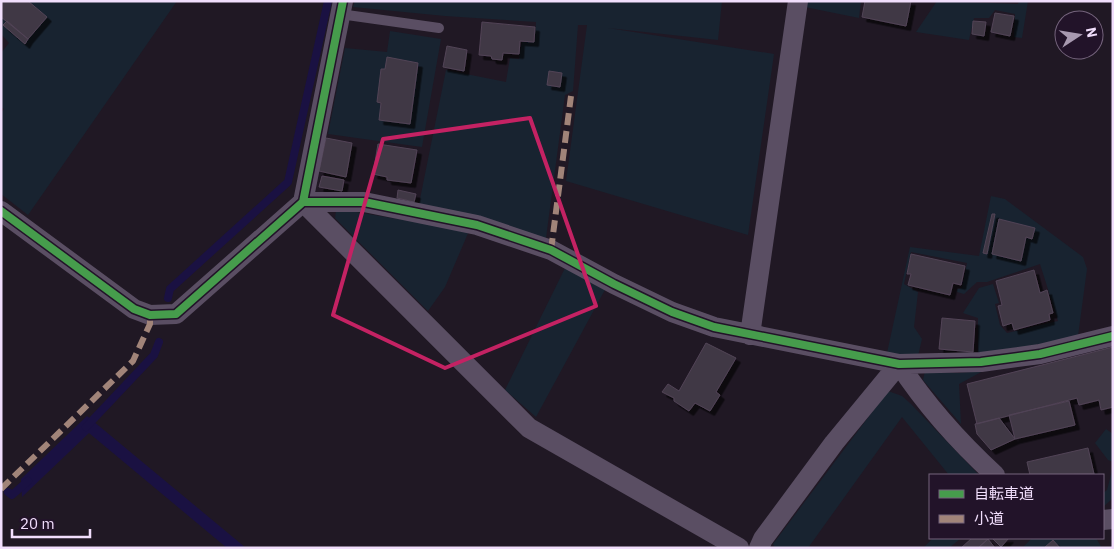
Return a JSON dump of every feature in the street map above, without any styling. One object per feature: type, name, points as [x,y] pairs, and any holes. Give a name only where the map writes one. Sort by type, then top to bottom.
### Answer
[{"type":"street","points":[[750,335],[798,1]]},
{"type":"street","points":[[1,211],[134,309],[150,315],[176,314],[303,202],[342,7]]},
{"type":"street","points":[[303,202],[364,202],[477,224],[551,250],[614,284],[672,312],[714,328],[899,364],[981,362],[1040,354],[1113,336]]},
{"type":"street","points":[[303,202],[529,428],[739,548]]},
{"type":"street","points":[[899,364],[914,387],[937,415],[993,474]]},
{"type":"street","points":[[759,548],[763,539],[834,443],[899,364]]},
{"type":"lane","points":[[342,7],[439,28]]},
{"type":"highlighted area","points":[[530,118],[596,306],[445,368],[333,315],[383,139]]},
{"type":"shaded area","points":[[1,1],[177,1],[28,215],[1,194],[1,113],[4,109],[1,107],[1,53],[9,43],[1,34]]},
{"type":"shaded area","points":[[355,1],[722,1],[718,40],[608,28],[774,54],[748,235],[566,181],[587,25],[578,25],[573,91],[565,95],[546,238],[419,204],[446,70],[506,82],[510,58],[519,59],[522,42],[535,41],[536,22],[353,7]]},
{"type":"shaded area","points":[[807,1],[861,1],[859,18],[805,7]]},
{"type":"shaded area","points":[[937,1],[1018,4],[1019,1],[1028,1],[1022,38],[1014,37],[1015,14],[995,10],[989,18],[974,18],[969,40],[916,32]]},
{"type":"shaded area","points":[[390,31],[441,39],[422,147],[328,134],[345,48],[387,52]],"holes":[[[387,57],[418,63],[410,124],[377,102],[381,69],[385,69]]]},
{"type":"shaded area","points":[[991,196],[1005,199],[1083,257],[1087,269],[1078,336],[997,353],[978,353],[978,318],[963,313],[979,288],[993,284],[999,303],[995,304],[1000,325],[1007,333],[1058,321],[1040,264],[987,282],[977,282],[964,294],[957,292],[957,289],[962,288],[967,263],[911,252],[904,284],[918,292],[914,327],[922,339],[918,356],[887,353],[910,247],[979,256]]},
{"type":"shaded area","points":[[336,211],[356,212],[469,231],[445,287],[428,311],[335,218]]},
{"type":"shaded area","points":[[566,266],[607,286],[536,417],[505,390]]},
{"type":"shaded area","points":[[925,371],[958,373],[983,371],[959,384],[961,424],[923,380]]},
{"type":"shaded area","points":[[888,391],[902,396],[911,404],[978,474],[948,474],[902,417],[808,548],[775,548],[773,544]]},
{"type":"shaded area","points":[[87,416],[246,548],[227,548],[89,433],[22,497],[21,479]]},
{"type":"shaded area","points":[[1106,429],[1113,434],[1113,462],[1108,460],[1095,443]]},
{"type":"shaded area","points":[[1113,467],[1113,498],[1104,506],[1104,492],[1107,490]]},
{"type":"shaded area","points":[[932,539],[960,539],[949,548],[923,548]]},
{"type":"shaded area","points":[[1031,539],[1097,539],[1102,548],[1022,548]]},
{"type":"building","points":[[2,1],[28,1],[47,17],[28,39],[1,17]]},
{"type":"building","points":[[865,1],[911,1],[906,26],[862,17]]},
{"type":"building","points":[[995,13],[1014,16],[1010,36],[991,32]]},
{"type":"building","points":[[7,21],[28,39],[25,44],[3,25]]},
{"type":"building","points":[[973,21],[986,22],[984,36],[972,34]]},
{"type":"building","points":[[482,22],[535,27],[534,42],[520,41],[519,54],[503,53],[502,60],[492,59],[491,56],[479,55]]},
{"type":"building","points":[[447,46],[467,50],[464,71],[443,67]]},
{"type":"building","points":[[387,57],[418,63],[410,124],[379,120],[381,103],[377,102],[381,69],[385,69]]},
{"type":"building","points":[[549,71],[562,73],[560,87],[547,85]]},
{"type":"building","points":[[326,138],[352,143],[346,177],[319,171]]},
{"type":"building","points":[[378,144],[417,150],[411,183],[387,180],[387,177],[373,174]]},
{"type":"building","points":[[322,176],[344,180],[342,191],[319,187]]},
{"type":"building","points":[[398,190],[416,194],[414,202],[397,198]]},
{"type":"building","points":[[992,214],[995,214],[987,254],[983,253]]},
{"type":"building","points":[[999,219],[1035,228],[1032,239],[1026,237],[1021,261],[992,254]]},
{"type":"building","points":[[911,254],[965,266],[961,285],[953,283],[950,295],[908,285],[911,274],[907,274]]},
{"type":"building","points":[[1034,270],[1040,293],[1047,290],[1053,313],[1049,314],[1050,320],[1014,330],[1012,323],[1003,326],[998,306],[1002,305],[996,281]]},
{"type":"building","points":[[942,318],[975,321],[973,352],[939,349]]},
{"type":"building","points":[[706,343],[736,358],[716,392],[720,395],[710,411],[695,403],[689,411],[674,401],[674,398],[662,392],[668,384],[679,391]]},
{"type":"building","points":[[1113,347],[1113,407],[1101,410],[1099,400],[1079,405],[1077,398],[977,424],[967,384]]},
{"type":"building","points":[[1069,401],[1075,425],[1015,439],[1009,415]]},
{"type":"building","points":[[999,418],[1015,439],[991,450],[977,434],[975,424]]},
{"type":"building","points":[[1088,448],[1094,474],[1030,474],[1027,462]]},
{"type":"building","points":[[971,539],[988,539],[978,548],[961,548]]},
{"type":"building","points":[[988,539],[995,548],[978,548]]},
{"type":"building","points":[[993,539],[1008,539],[1001,547]]},
{"type":"building","points":[[1053,540],[1060,548],[1044,548]]},
{"type":"waterway","points":[[168,298],[170,289],[288,182],[328,1]]},
{"type":"waterway","points":[[86,427],[154,355],[159,342]]},
{"type":"waterway","points":[[8,492],[12,495],[28,481]]},
{"type":"marked path","points":[[551,250],[571,96]]},
{"type":"marked path","points":[[1,489],[133,361],[150,324],[150,315]]},
{"type":"cycle path","points":[[1,211],[134,309],[150,315],[176,314],[303,202],[343,1]]},
{"type":"cycle path","points":[[303,202],[364,202],[477,225],[551,250],[614,284],[672,312],[714,327],[899,364],[981,362],[1040,354],[1113,336]]}]
